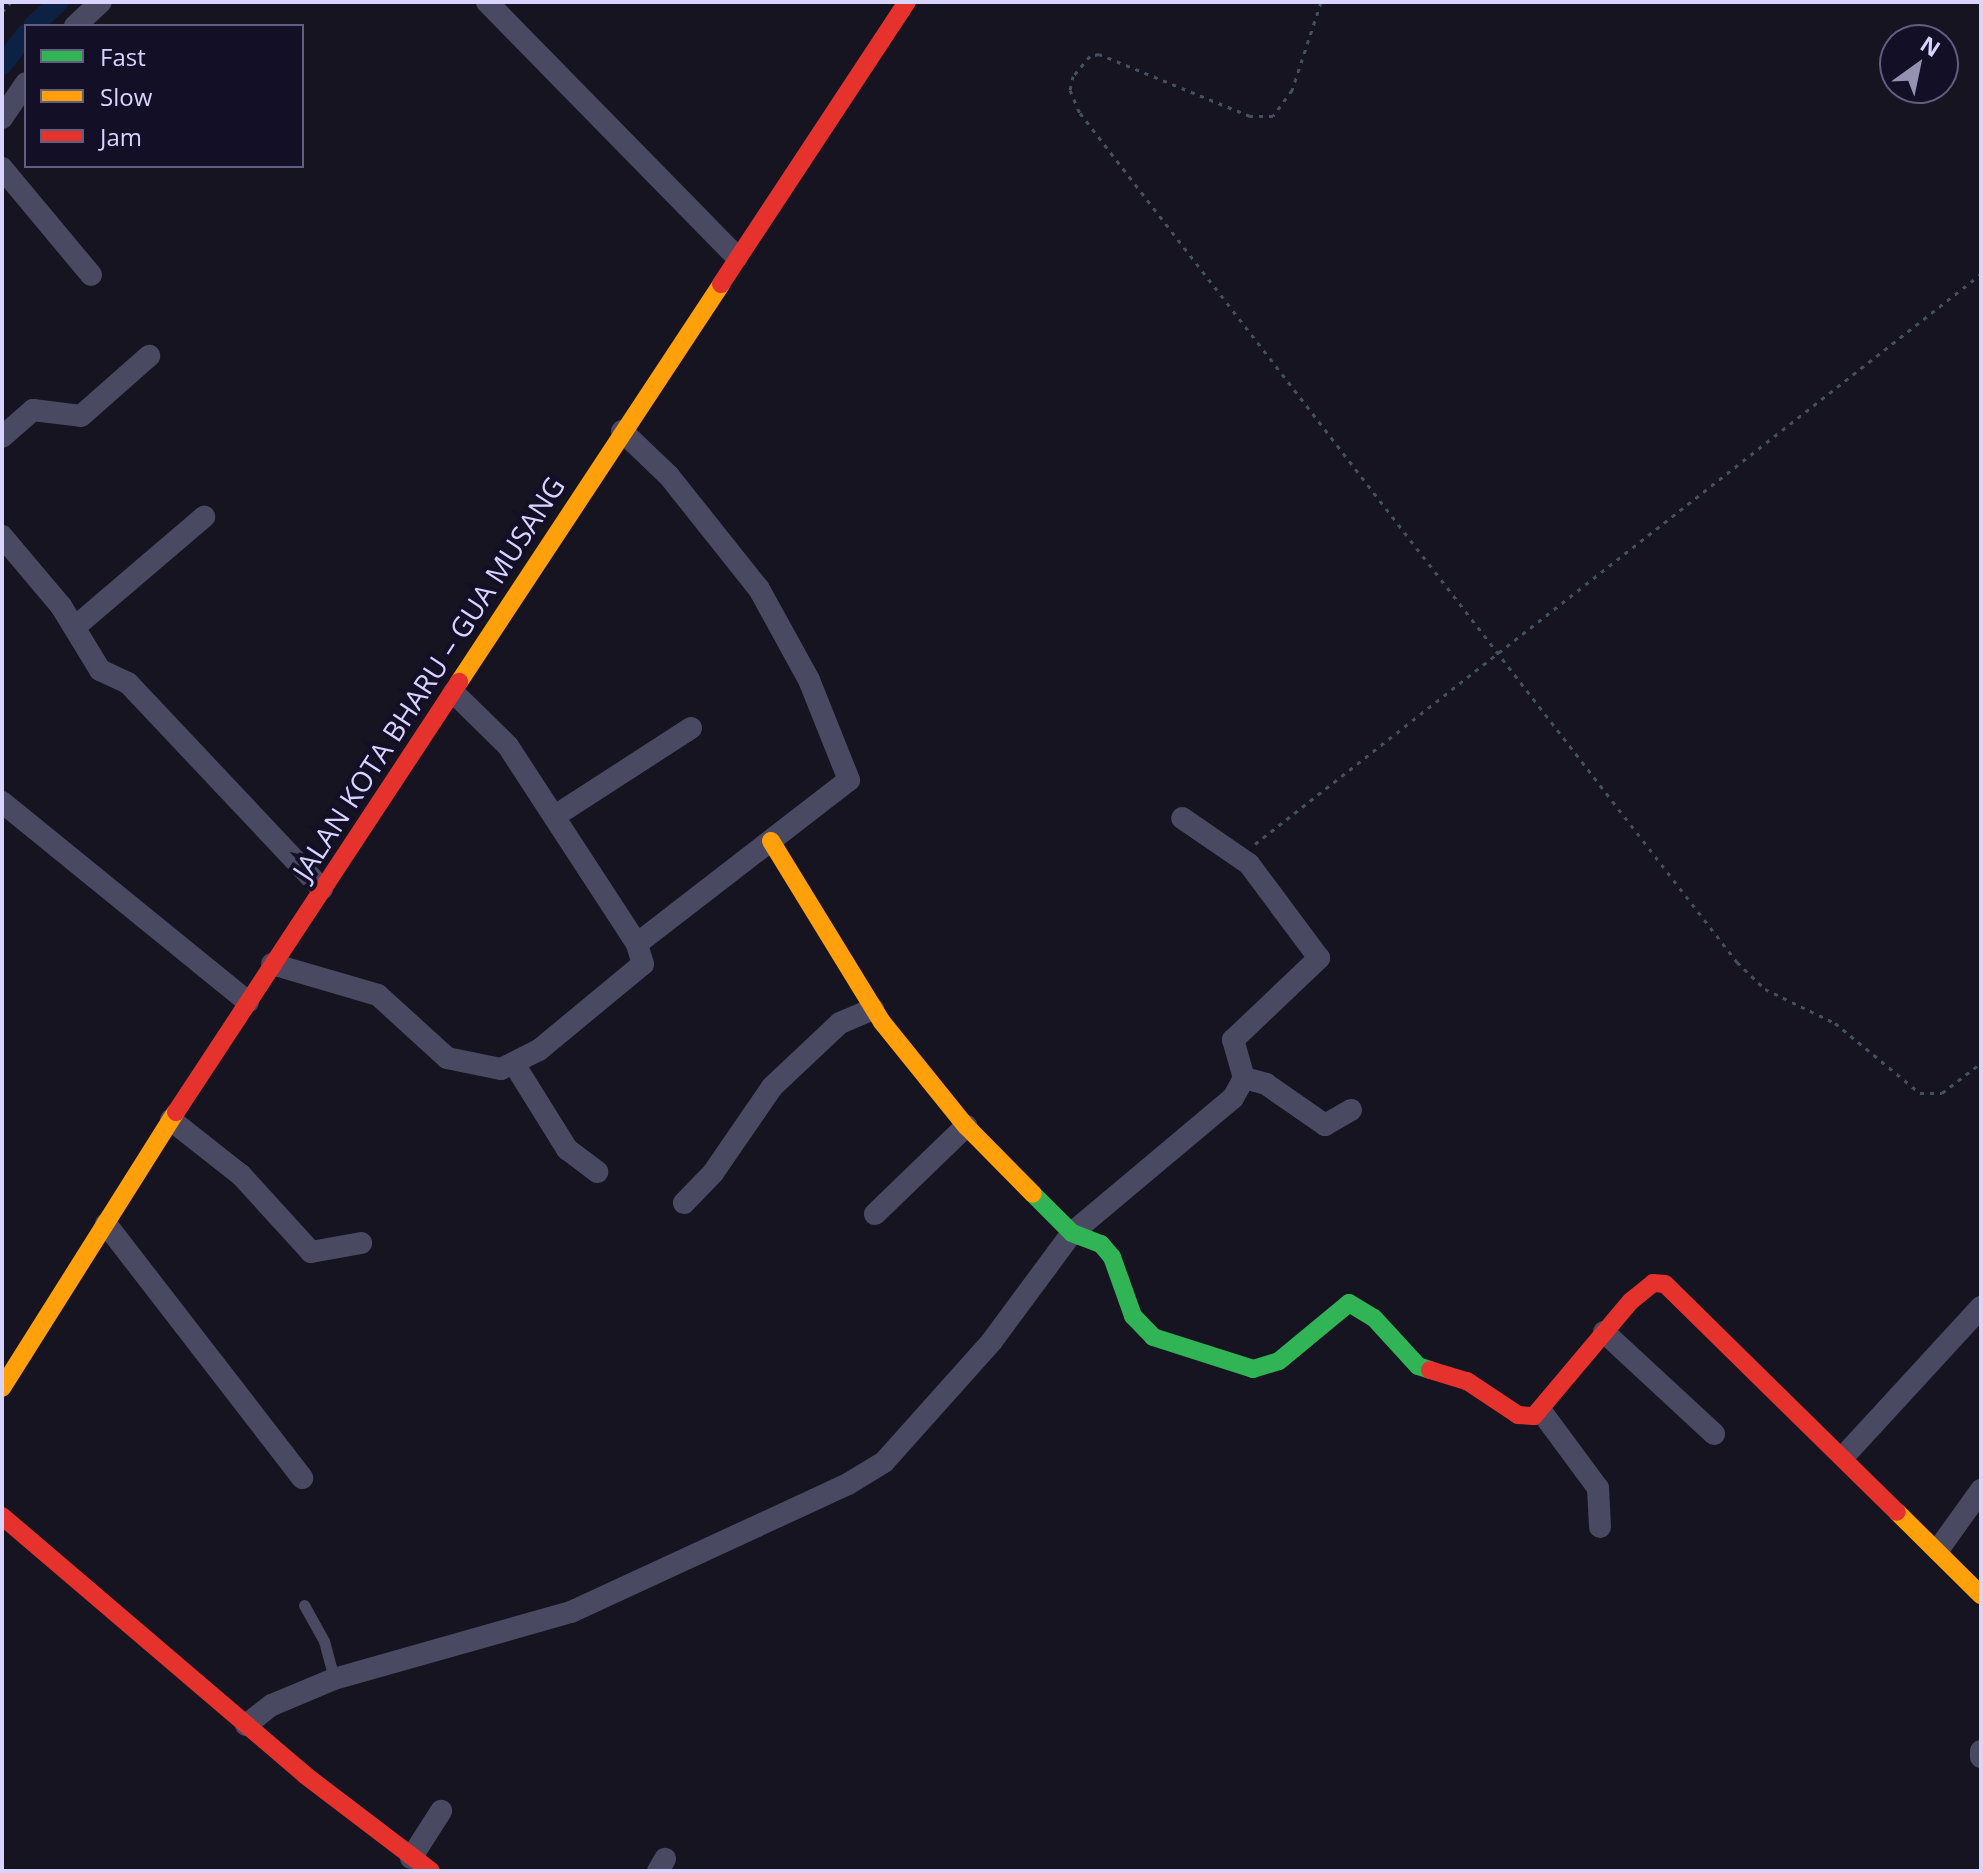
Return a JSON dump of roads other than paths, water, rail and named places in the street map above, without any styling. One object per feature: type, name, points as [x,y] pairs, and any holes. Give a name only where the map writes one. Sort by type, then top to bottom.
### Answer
[{"type":"main road","name":"JALAN KOTA BHARU – GUA MUSANG","points":[[2,1388],[272,964],[454,693],[622,431],[907,2]]},
{"type":"main road","points":[[771,841],[836,938],[873,1009],[966,1126],[1072,1233],[1101,1244],[1112,1257],[1133,1316],[1153,1337],[1253,1369],[1279,1361],[1349,1303],[1374,1318],[1418,1366],[1467,1381],[1518,1415],[1541,1411],[1604,1332],[1653,1283],[1676,1289],[1845,1455],[1981,1595]]},
{"type":"main road","points":[[2,1516],[246,1725],[431,1871]]},
{"type":"street","points":[[77,24],[101,2]]},
{"type":"street","points":[[487,2],[737,257]]},
{"type":"street","points":[[2,118],[24,86]]},
{"type":"street","points":[[2,168],[91,275]]},
{"type":"street","points":[[2,437],[33,410],[81,416],[149,356]]},
{"type":"street","points":[[622,431],[669,476],[759,589],[843,757],[849,780],[844,788],[637,944]]},
{"type":"street","points":[[75,627],[204,517]]},
{"type":"street","points":[[2,536],[75,627],[100,670],[128,683],[322,889]]},
{"type":"street","points":[[272,964],[378,995],[460,1064],[516,1067],[643,964],[637,944],[508,746],[454,693]]},
{"type":"street","points":[[555,816],[691,728]]},
{"type":"street","points":[[2,802],[248,1002]]},
{"type":"street","points":[[246,1725],[272,1705],[334,1679],[571,1612],[869,1473],[992,1341],[1072,1233],[1233,1098],[1244,1078],[1233,1040],[1319,958],[1249,864],[1182,818]]},
{"type":"street","points":[[684,1203],[713,1173],[772,1087],[840,1023],[873,1009]]},
{"type":"street","points":[[516,1067],[567,1149],[597,1172]]},
{"type":"street","points":[[1244,1078],[1266,1084],[1325,1125],[1351,1110]]},
{"type":"street","points":[[171,1120],[241,1175],[311,1252],[361,1243]]},
{"type":"street","points":[[875,1214],[966,1126]]},
{"type":"street","points":[[106,1224],[302,1478]]},
{"type":"street","points":[[1845,1455],[1981,1307]]},
{"type":"street","points":[[1604,1332],[1714,1434]]},
{"type":"street","points":[[1541,1411],[1598,1488],[1600,1527]]},
{"type":"street","points":[[1938,1550],[1981,1490]]},
{"type":"street","points":[[411,1858],[441,1811]]},
{"type":"lane","points":[[304,1605],[324,1641],[334,1679]]},
{"type":"waterway","points":[[35,24],[59,2]]},
{"type":"waterway","points":[[2,65],[24,37]]}]
